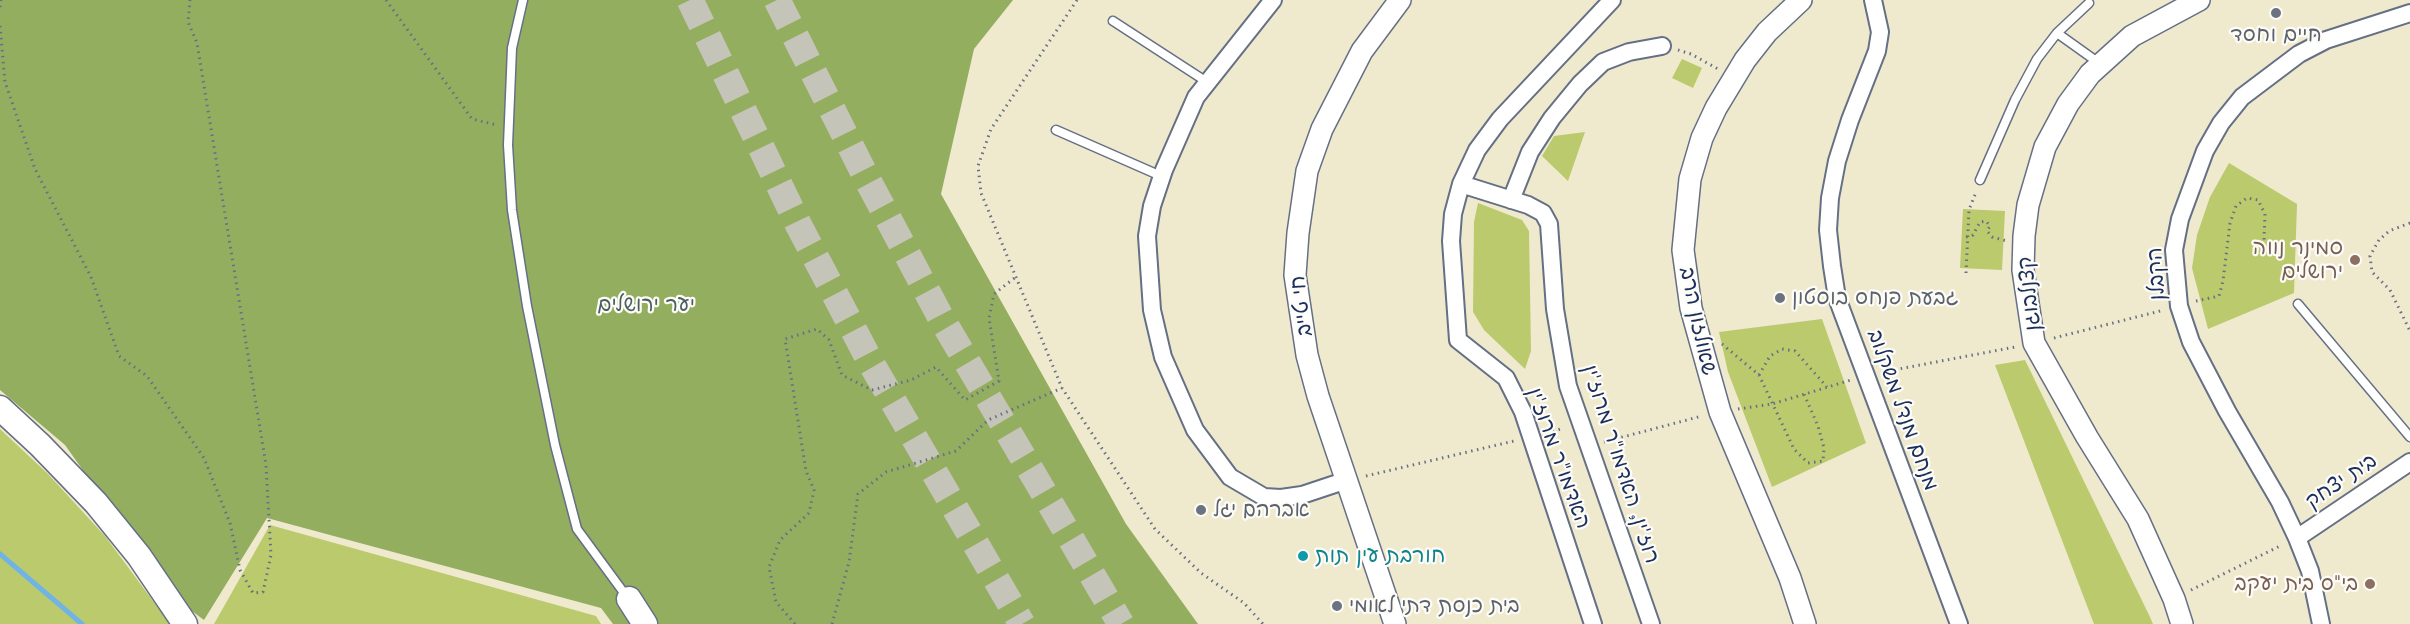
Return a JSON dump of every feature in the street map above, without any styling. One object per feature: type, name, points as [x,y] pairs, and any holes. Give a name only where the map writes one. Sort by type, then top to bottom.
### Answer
[{"type":"main road","points":[[0,408],[96,502],[138,556],[185,624]]},
{"type":"main road","points":[[629,600],[637,624]]},
{"type":"main road","points":[[629,600],[645,624]]},
{"type":"street","points":[[1273,0],[1196,98],[1161,176],[1147,236],[1152,310],[1163,357],[1195,430],[1230,477],[1264,497],[1302,495],[1347,480]]},
{"type":"street","name":"חי טייב","points":[[1395,624],[1307,355],[1295,275],[1298,233],[1307,171],[1322,129],[1362,51],[1400,0]]},
{"type":"street","points":[[1461,184],[1477,150],[1500,119],[1612,0]]},
{"type":"street","name":"שאולזון הרב","points":[[1801,0],[1767,32],[1745,60],[1716,108],[1702,138],[1690,179],[1683,250],[1685,280],[1697,336],[1720,412],[1790,578],[1805,624]]},
{"type":"street","name":"מנחם מנדל משקלוב","points":[[1874,0],[1880,32],[1878,51],[1850,120],[1837,161],[1830,198],[1828,230],[1832,266],[1837,298],[1959,624]]},
{"type":"street","name":"קצנלבוגן","points":[[2182,624],[2174,599],[2138,519],[2087,437],[2034,343],[2023,270],[2028,205],[2045,147],[2068,104],[2100,64],[2132,36],[2199,0]]},
{"type":"street","name":"הקבלן","points":[[2320,624],[2310,571],[2297,538],[2280,502],[2227,411],[2191,342],[2179,306],[2174,250],[2180,219],[2205,151],[2221,123],[2242,97],[2299,54],[2326,40],[2410,14]]},
{"type":"street","points":[[1511,200],[1530,152],[1552,118],[1580,84],[1603,62],[1629,52],[1662,46]]},
{"type":"street","name":"רוז'ין, האדמו\"ר מרוז'ין","points":[[1461,184],[1543,213],[1549,225],[1555,309],[1569,386],[1651,624]]},
{"type":"street","name":"האדמו\"ר מרוז'ין","points":[[1461,184],[1453,214],[1451,241],[1458,340],[1506,378],[1523,412],[1593,624]]},
{"type":"street","name":"בית יצחק","points":[[2297,538],[2410,462]]},
{"type":"lane","points":[[523,0],[512,48],[509,128],[514,221],[527,306],[555,445],[577,529],[629,600]]},
{"type":"lane","points":[[1980,180],[2015,100],[2037,59],[2057,33],[2089,3]]},
{"type":"lane","points":[[1113,21],[1207,82]]},
{"type":"lane","points":[[2057,33],[2100,64]]},
{"type":"lane","points":[[1056,130],[1161,176]]},
{"type":"lane","points":[[2298,304],[2410,437]]},
{"type":"path","points":[[0,7],[1,0]]},
{"type":"path","points":[[0,26],[5,82],[35,169],[91,277],[119,356],[147,376],[204,458],[230,523],[240,570],[254,593],[263,592],[271,555],[266,465],[197,43],[188,22],[190,0]]},
{"type":"path","points":[[386,0],[472,119],[509,128]]},
{"type":"path","points":[[1077,0],[991,129],[978,166],[981,193],[1062,388],[1155,529],[1201,573],[1244,603],[1263,624]]},
{"type":"path","points":[[1662,46],[1691,54],[1713,65]]},
{"type":"path","points":[[1966,273],[1969,210],[1980,180]]},
{"type":"path","points":[[1873,374],[2034,343],[2218,296],[2223,281],[2230,224],[2236,206],[2247,198],[2259,200],[2265,214],[2264,240]]},
{"type":"path","points":[[1966,237],[1973,235],[1980,222],[1986,221],[1990,226],[1987,231],[2000,242],[2024,241]]},
{"type":"path","points":[[2410,223],[2389,231],[2379,240],[2370,256],[2372,272],[2390,290],[2410,331]]},
{"type":"path","points":[[795,624],[776,602],[769,567],[780,540],[809,513],[814,490],[804,461],[785,339],[817,329],[829,340],[842,375],[872,390],[911,380],[936,367],[965,400],[999,381],[989,318],[994,294],[1017,276]]},
{"type":"path","points":[[1697,336],[1720,342],[1759,375],[1794,449],[1808,463],[1823,461],[1824,448],[1818,426],[1804,394]]},
{"type":"path","points":[[1759,375],[1770,356],[1782,349],[1795,351],[1827,387]]},
{"type":"path","points":[[832,624],[849,562],[858,494],[886,472],[956,451],[988,420],[1062,388]]},
{"type":"path","points":[[1347,480],[1532,438],[1580,423]]},
{"type":"path","points":[[2174,599],[2297,538]]},
{"type":"green space","name":"יער ירושלים","points":[[0,0],[1013,0],[974,49],[941,194],[1126,524],[1198,624],[613,624],[601,608],[267,518],[204,620],[173,597],[65,445],[0,390]]},
{"type":"green space","points":[[1682,59],[1702,68],[1693,88],[1672,78]]},
{"type":"green space","points":[[1585,132],[1568,181],[1542,156],[1554,136]]},
{"type":"green space","points":[[2229,163],[2297,204],[2294,293],[2208,329],[2192,268],[2197,235],[2210,197]]},
{"type":"green space","points":[[1478,203],[1522,220],[1529,231],[1531,351],[1525,369],[1484,330],[1473,312],[1474,222]]},
{"type":"green space","points":[[1963,209],[2005,211],[2002,270],[1960,268]]},
{"type":"green space","points":[[1822,319],[1866,443],[1772,487],[1728,372],[1719,332]]},
{"type":"green space","points":[[2025,360],[2153,624],[2094,624],[1995,365]]},
{"type":"green space","points":[[0,429],[48,474],[105,536],[170,624],[0,624]]},
{"type":"green space","points":[[270,525],[596,616],[601,624],[214,624]]},
{"type":"waterway","points":[[0,554],[82,624]]},
{"type":"tunnel","points":[[690,0],[798,224],[871,363],[1022,624]]},
{"type":"tunnel","points":[[777,0],[865,175],[940,316],[1121,624]]},
{"type":"place","name":"חיים וחסד","points":[[2276,13]]},
{"type":"place","name":"סמינר נווה ירושלים","points":[[2355,260]]},
{"type":"place","name":"גבעת פנחס בוסטון","points":[[1780,298]]},
{"type":"place","name":"אברהם יגל","points":[[1201,510]]},
{"type":"place","name":"חורבת עין תות","points":[[1303,556]]},
{"type":"place","name":"בי\"ס בית יעקב","points":[[2370,584]]},
{"type":"place","name":"בית כנסת דתי לאומי","points":[[1337,606]]}]
